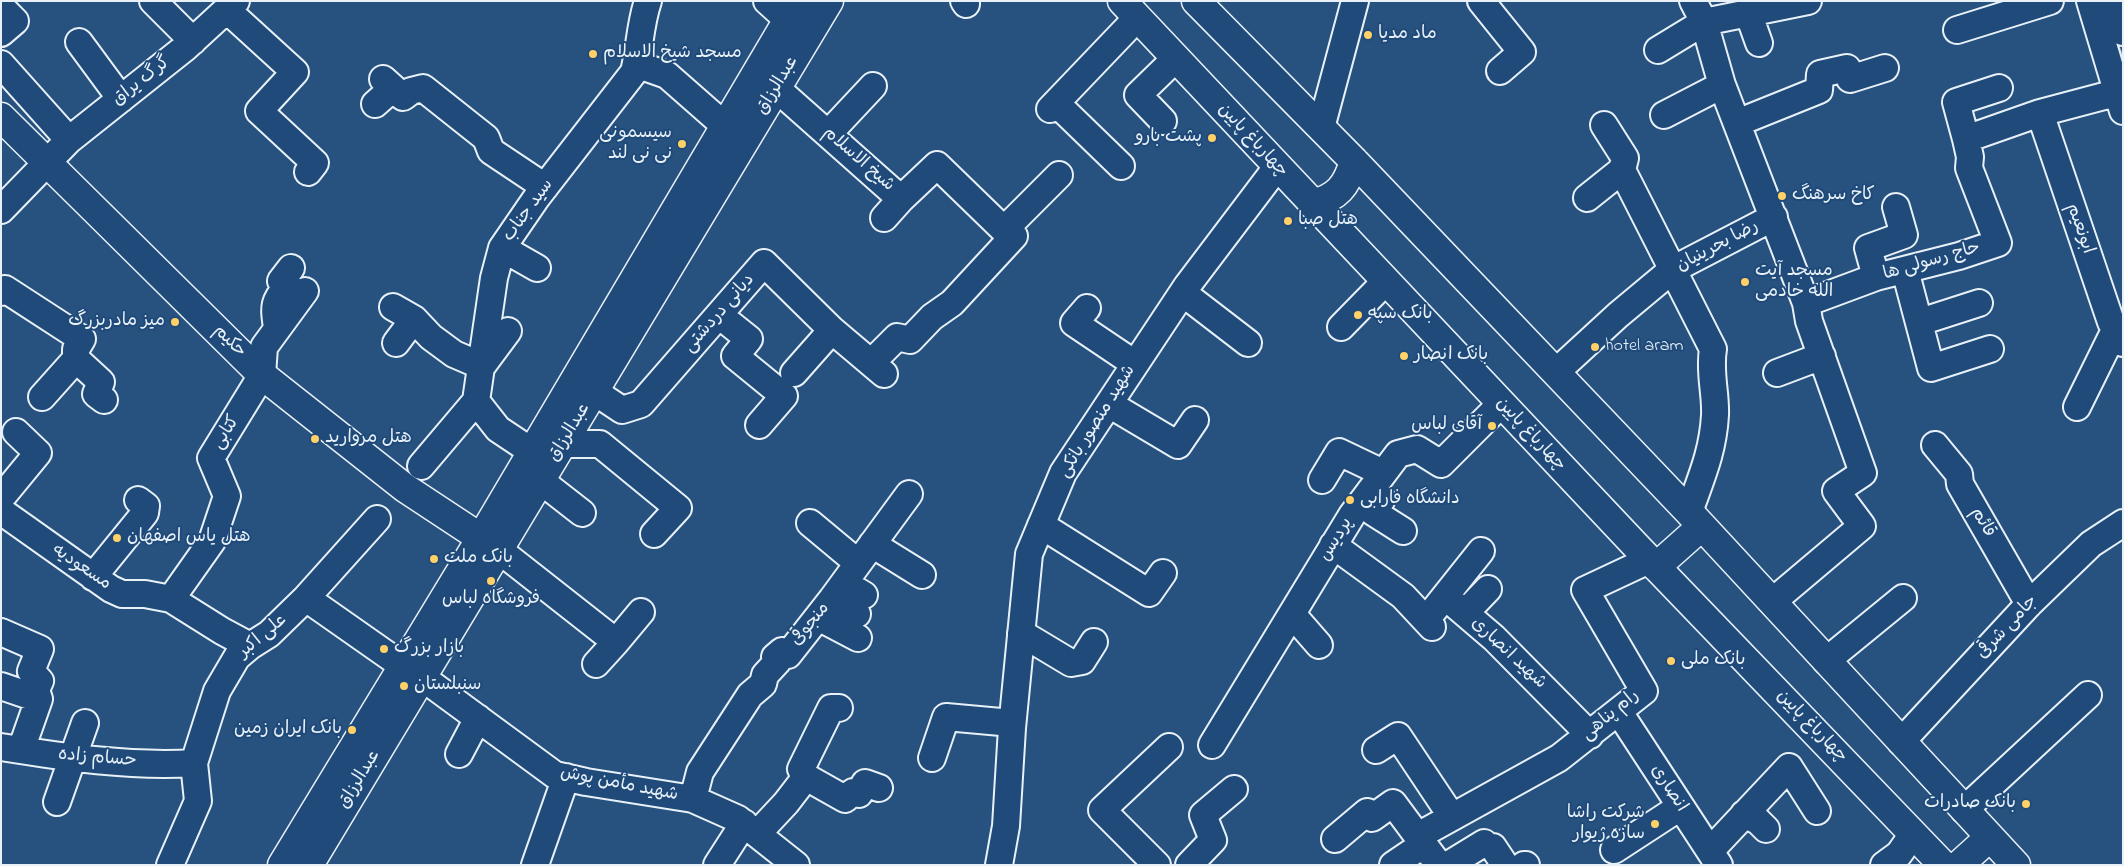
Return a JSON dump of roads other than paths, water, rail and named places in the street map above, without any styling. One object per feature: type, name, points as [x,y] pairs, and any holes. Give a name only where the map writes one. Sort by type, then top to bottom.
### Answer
[{"type":"main road","name":"عبدالرزاق","points":[[490,544],[541,481],[829,1]]},
{"type":"main road","points":[[793,61],[840,1]]},
{"type":"main road","points":[[1196,1],[1354,161],[1696,519],[2016,865]]},
{"type":"main road","name":"چهارباغ پایین","points":[[1130,9],[1175,59],[1653,564],[1943,865]]},
{"type":"main road","name":"عبدالرزاق","points":[[305,859],[413,672],[490,544],[531,451],[793,10]]},
{"type":"main road","name":"حکیم","points":[[1,117],[47,160],[262,375],[405,488],[490,544]]},
{"type":"main road","points":[[1312,204],[1327,201],[1338,192],[1349,179],[1354,161]]},
{"type":"main road","points":[[1653,564],[1696,519]]},
{"type":"main road","points":[[1959,865],[1990,837]]},
{"type":"street","points":[[153,1],[193,41]]},
{"type":"street","name":"سید جناب","points":[[476,401],[494,278],[502,248],[545,187],[634,72],[641,21],[648,1]]},
{"type":"street","points":[[766,1],[793,10]]},
{"type":"street","points":[[1321,128],[1355,1]]},
{"type":"street","points":[[1481,1],[1522,52],[1500,71]]},
{"type":"street","points":[[1658,50],[1699,12],[1749,15],[1808,1]]},
{"type":"street","points":[[1957,30],[2050,1]]},
{"type":"street","points":[[1999,88],[1956,102],[1966,139],[2040,113],[2120,98],[2100,27],[2090,1]]},
{"type":"street","points":[[2110,1],[2122,27]]},
{"type":"street","points":[[231,6],[295,72],[259,111],[315,163],[308,172]]},
{"type":"street","name":"گرگ یراق","points":[[1,210],[47,160],[69,140],[193,41],[231,6]]},
{"type":"street","points":[[1,7],[15,21],[1,33]]},
{"type":"street","points":[[1121,166],[1053,106],[1130,9]]},
{"type":"street","name":"رضا بحرینیان","points":[[1556,372],[1618,315],[1672,270],[1774,217],[1722,85],[1699,12]]},
{"type":"street","points":[[1749,15],[1759,43]]},
{"type":"street","points":[[79,42],[122,99]]},
{"type":"street","points":[[1163,121],[1138,95],[1175,59]]},
{"type":"street","points":[[1,64],[69,140]]},
{"type":"street","points":[[636,64],[667,76],[725,126]]},
{"type":"street","points":[[1737,123],[1819,90],[1820,74],[1847,68],[1850,79],[1885,68]]},
{"type":"street","points":[[1664,115],[1722,85]]},
{"type":"street","points":[[828,134],[874,86]]},
{"type":"street","points":[[384,90],[403,97],[411,91],[423,88],[486,138],[491,151],[545,187]]},
{"type":"street","name":"شیخ الاسلام","points":[[776,88],[902,198],[936,165],[1004,230]]},
{"type":"street","name":"ابونعیم","points":[[2040,113],[2117,321]]},
{"type":"street","points":[[1587,198],[1622,170],[1625,158],[1604,125]]},
{"type":"street","name":"حاج رسولی ها","points":[[1806,303],[1876,278],[1959,256],[1998,243],[1970,168],[1970,156],[1966,139]]},
{"type":"street","name":"شهید منصور بانکی","points":[[999,865],[1006,826],[1012,723],[1029,554],[1063,473],[1183,292],[1277,167]]},
{"type":"street","points":[[1622,170],[1713,349],[1710,364],[1715,413],[1711,451],[1696,519]]},
{"type":"street","points":[[1004,230],[1059,175]]},
{"type":"street","points":[[884,218],[902,198]]},
{"type":"street","points":[[1876,278],[1868,248],[1904,235],[1896,207]]},
{"type":"street","points":[[1772,602],[1862,526],[1836,492],[1863,473],[1809,321],[1806,303],[1774,217]]},
{"type":"street","name":"دیانی دردشتی","points":[[595,392],[622,410],[642,404],[690,340],[719,315],[764,263],[832,330],[878,369],[897,337],[910,340],[932,316],[952,303],[1014,236],[1004,230]]},
{"type":"street","points":[[502,248],[537,268]]},
{"type":"street","points":[[277,328],[274,312],[276,299],[288,285],[281,281],[290,268]]},
{"type":"street","points":[[1905,270],[1931,368],[1990,349]]},
{"type":"street","points":[[1341,327],[1386,282]]},
{"type":"street","points":[[1,292],[4,289],[82,339],[76,349],[76,359],[42,397]]},
{"type":"street","points":[[262,375],[264,347],[305,291]]},
{"type":"street","points":[[1183,292],[1248,343]]},
{"type":"street","points":[[1920,322],[1979,304]]},
{"type":"street","points":[[1087,308],[1074,323],[1135,364]]},
{"type":"street","points":[[396,343],[403,313],[454,354],[482,366],[508,332]]},
{"type":"street","points":[[719,315],[749,338],[735,356],[784,396],[759,425]]},
{"type":"street","points":[[2078,407],[2117,321]]},
{"type":"street","points":[[794,373],[832,330]]},
{"type":"street","points":[[1777,373],[1822,356]]},
{"type":"street","points":[[76,359],[101,382],[96,394],[104,400]]},
{"type":"street","name":"کتابی","points":[[171,599],[212,541],[227,496],[211,458],[262,375]]},
{"type":"street","points":[[421,466],[476,401],[498,429],[531,451]]},
{"type":"street","points":[[1109,404],[1178,445],[1194,420]]},
{"type":"street","name":"پردیس","points":[[1212,744],[1352,515],[1398,454],[1417,449],[1441,464],[1502,404]]},
{"type":"street","points":[[1,498],[15,468],[38,453],[16,432]]},
{"type":"street","points":[[563,444],[600,444],[678,508],[654,534]]},
{"type":"street","name":"قائم","points":[[1935,445],[1959,474],[1960,484],[2029,604]]},
{"type":"street","points":[[1322,480],[1339,452],[1377,482],[1382,498],[1373,512],[1403,531]]},
{"type":"street","points":[[541,481],[582,514]]},
{"type":"street","points":[[93,578],[145,513],[146,506],[138,500]]},
{"type":"street","name":"منجوقی","points":[[694,799],[700,772],[750,694],[763,684],[765,675],[778,661],[775,657],[782,651],[788,654],[850,594],[895,500]]},
{"type":"street","name":"مسعودیه","points":[[1,510],[93,578],[122,594],[145,594],[171,599],[222,632],[250,646]]},
{"type":"street","name":"علی اکبر","points":[[179,862],[198,801],[194,763],[217,690],[237,657],[269,634],[306,598],[377,519]]},
{"type":"street","points":[[810,523],[850,594],[922,575]]},
{"type":"street","name":"جامی شرقی","points":[[1901,742],[2029,604],[2091,544],[2123,523]]},
{"type":"street","points":[[1041,525],[1149,593],[1163,573]]},
{"type":"street","points":[[490,544],[616,642]]},
{"type":"street","points":[[1334,546],[1404,596],[1424,627],[1455,605],[1488,589]]},
{"type":"street","points":[[1455,605],[1481,551]]},
{"type":"street","name":"رام پناهی","points":[[1393,865],[1421,840],[1452,817],[1559,758],[1644,691],[1585,590],[1653,564]]},
{"type":"street","points":[[306,598],[413,672]]},
{"type":"street","points":[[1826,661],[1903,598]]},
{"type":"street","name":"شهید انصاری","points":[[1455,605],[1494,638],[1551,708],[1590,735]]},
{"type":"street","points":[[596,664],[641,612]]},
{"type":"street","points":[[1292,614],[1319,645]]},
{"type":"street","points":[[1,632],[40,649],[31,671],[40,681],[36,690],[39,699],[11,749]]},
{"type":"street","points":[[1021,633],[1071,663],[1082,661],[1094,642]]},
{"type":"street","name":"شهید مأمن پوش","points":[[413,672],[555,775],[694,799],[751,829],[796,865]]},
{"type":"street","points":[[1,686],[39,699]]},
{"type":"street","points":[[1964,810],[2088,695]]},
{"type":"street","points":[[839,708],[830,708],[801,769],[806,777],[845,799],[853,792],[859,794],[865,783],[879,788]]},
{"type":"street","name":"انصاری","points":[[1619,712],[1714,858]]},
{"type":"street","points":[[932,758],[946,717],[1012,723]]},
{"type":"street","points":[[459,754],[478,718]]},
{"type":"street","points":[[58,802],[75,757],[85,723]]},
{"type":"street","points":[[1376,750],[1398,736],[1407,787],[1421,840],[1439,865]]},
{"type":"street","points":[[1157,865],[1102,810],[1169,747]]},
{"type":"street","name":"حسام زاده","points":[[11,749],[164,765],[194,763]]},
{"type":"street","points":[[1714,858],[1744,814],[1789,767],[1817,812]]},
{"type":"street","points":[[717,865],[751,829],[786,803],[806,777]]},
{"type":"street","points":[[535,865],[566,778]]},
{"type":"street","points":[[1407,787],[1452,817]]},
{"type":"street","points":[[1335,839],[1367,812],[1372,818],[1407,787]]},
{"type":"street","points":[[1189,865],[1213,840],[1203,815],[1234,789]]},
{"type":"street","points":[[1614,850],[1680,808]]},
{"type":"street","points":[[1744,814],[1758,821],[1766,829]]},
{"type":"street","points":[[1884,865],[1899,854],[1913,834]]},
{"type":"street","points":[[1448,865],[1494,851]]},
{"type":"waterway","points":[[2116,44],[2123,62]]},
{"type":"place","name":"ماد مدیا","points":[[1368,35]]},
{"type":"place","name":"مسجد شیخ الاسلام","points":[[593,54]]},
{"type":"place","name":"پشت بارو","points":[[1212,138]]},
{"type":"place","name":"سیسمونی نی نی لند","points":[[682,144]]},
{"type":"place","name":"کاخ سرهنگ","points":[[1782,196]]},
{"type":"place","name":"هتل صبا","points":[[1288,221]]},
{"type":"place","name":"مسجد آیت الله خادمی","points":[[1745,282]]},
{"type":"place","name":"بانک سپه","points":[[1358,315]]},
{"type":"place","name":"میز مادربزرگ","points":[[175,322]]},
{"type":"place","name":"hotel aram","points":[[1595,347]]},
{"type":"place","name":"بانک انصار","points":[[1404,356]]},
{"type":"place","name":"آقای لباس","points":[[1492,426]]},
{"type":"place","name":"هتل مروارید","points":[[315,439]]},
{"type":"place","name":"دانشگاه فارابی","points":[[1350,500]]},
{"type":"place","name":"هتل یاس اصفهان","points":[[117,538]]},
{"type":"place","name":"بانک ملت","points":[[434,559]]},
{"type":"place","name":"فروشگاه لباس","points":[[491,581]]},
{"type":"place","name":"بازار بزرگ","points":[[384,649]]},
{"type":"place","name":"بانک ملی","points":[[1671,661]]},
{"type":"place","name":"سنبلستان","points":[[404,686]]},
{"type":"place","name":"بانک ایران زمین","points":[[352,730]]},
{"type":"place","name":"بانک صادرات","points":[[2026,804]]},
{"type":"place","name":"شرکت راشا سازه ژیوار","points":[[1655,824]]}]
